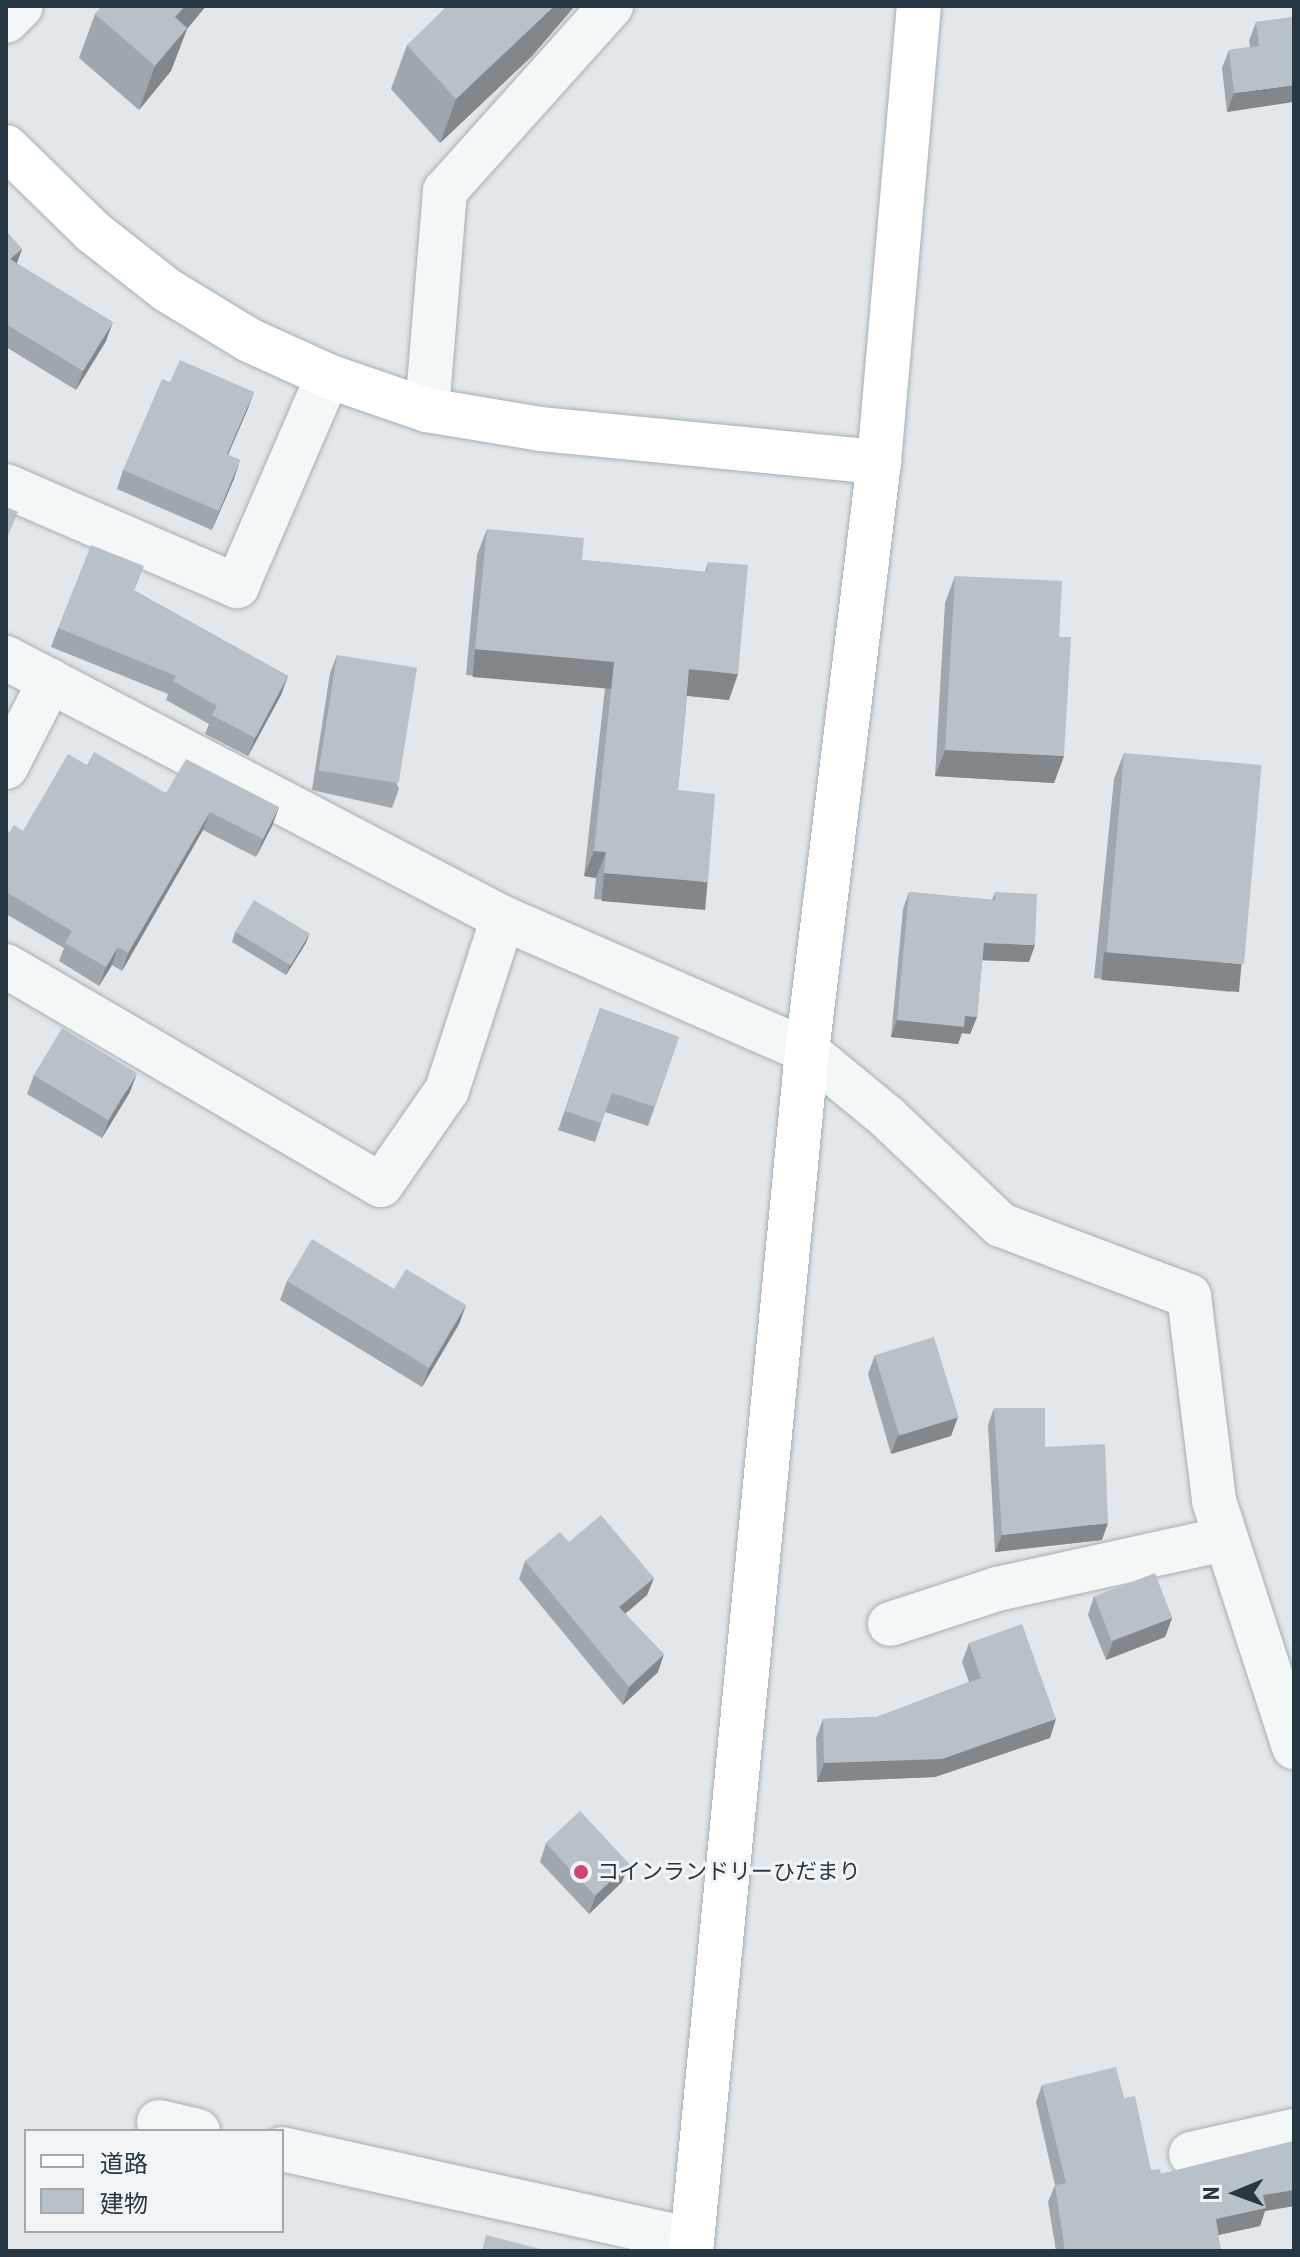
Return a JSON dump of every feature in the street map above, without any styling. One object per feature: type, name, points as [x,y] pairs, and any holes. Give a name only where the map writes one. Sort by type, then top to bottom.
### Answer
[{"type":"street","points":[[6,21],[21,6]]},
{"type":"street","points":[[427,410],[445,191],[611,6]]},
{"type":"street","points":[[284,2149],[692,2246],[807,1051],[879,462],[919,6]]},
{"type":"street","points":[[6,147],[93,232],[167,290],[249,340],[328,376],[427,410],[541,429],[879,462]]},
{"type":"street","points":[[6,486],[237,586],[328,376]]},
{"type":"street","points":[[6,658],[503,918],[807,1051],[887,1117],[1001,1225],[1189,1296],[1214,1501],[1294,1747]]},
{"type":"street","points":[[6,767],[50,681]]},
{"type":"street","points":[[6,966],[381,1185],[447,1090],[503,918]]},
{"type":"street","points":[[890,1624],[997,1589],[1224,1539]]},
{"type":"street","points":[[1191,2154],[1294,2131]]},
{"type":"building","points":[[102,6],[185,6],[175,17],[187,28],[155,66],[95,14]]},
{"type":"building","points":[[447,6],[554,6],[456,99],[407,45]]},
{"type":"building","points":[[1294,17],[1294,85],[1234,93],[1229,50],[1259,46],[1256,22]]},
{"type":"building","points":[[6,231],[22,249],[10,259],[113,322],[83,371],[6,323]]},
{"type":"building","points":[[180,360],[254,392],[227,454],[240,460],[219,511],[123,470],[162,379],[170,382]]},
{"type":"building","points":[[6,507],[18,512],[6,540]]},
{"type":"building","points":[[487,529],[584,538],[582,560],[707,572],[708,562],[748,565],[738,674],[689,669],[678,790],[715,794],[708,882],[604,873],[606,852],[594,851],[614,662],[475,649]]},
{"type":"building","points":[[91,545],[144,566],[134,591],[288,676],[255,738],[212,715],[217,706],[173,681],[176,676],[58,628]]},
{"type":"building","points":[[955,576],[1062,581],[1059,637],[1071,637],[1064,756],[945,750]]},
{"type":"building","points":[[337,655],[417,668],[399,783],[319,771]]},
{"type":"building","points":[[94,752],[166,793],[186,759],[279,807],[263,839],[210,812],[128,953],[118,947],[106,967],[65,943],[72,931],[6,892],[6,831],[9,833],[14,825],[23,831],[68,754],[87,765]]},
{"type":"building","points":[[1124,753],[1261,765],[1244,964],[1107,952]]},
{"type":"building","points":[[909,892],[995,900],[995,892],[1037,894],[1035,945],[984,943],[977,1017],[965,1016],[964,1027],[897,1020]]},
{"type":"building","points":[[254,900],[310,933],[291,965],[235,932]]},
{"type":"building","points":[[600,1008],[679,1037],[655,1107],[612,1093],[601,1123],[565,1111]]},
{"type":"building","points":[[62,1028],[137,1073],[108,1120],[34,1075]]},
{"type":"building","points":[[312,1239],[394,1289],[406,1269],[466,1305],[429,1368],[287,1281]]},
{"type":"building","points":[[934,1337],[959,1417],[899,1435],[875,1355]]},
{"type":"building","points":[[994,1408],[1045,1408],[1045,1447],[1105,1444],[1108,1523],[1002,1535]]},
{"type":"building","points":[[601,1515],[654,1578],[619,1607],[664,1654],[629,1687],[525,1561],[560,1532],[569,1542]]},
{"type":"building","points":[[1155,1573],[1172,1618],[1112,1641],[1094,1596]]},
{"type":"building","points":[[1022,1624],[1056,1719],[942,1759],[824,1763],[823,1719],[877,1717],[981,1678],[969,1643]]},
{"type":"building","points":[[580,1811],[629,1864],[595,1896],[546,1843]]},
{"type":"building","points":[[1116,2067],[1124,2098],[1135,2096],[1151,2170],[1160,2169],[1161,2174],[1294,2141],[1294,2190],[1263,2195],[1266,2208],[1216,2219],[1221,2251],[1065,2251],[1055,2185],[1066,2183],[1042,2085]]},
{"type":"building","points":[[486,2235],[540,2249],[482,2251]]},
{"type":"place","name":"コインランドリーひだまり","points":[[581,1872]]}]
